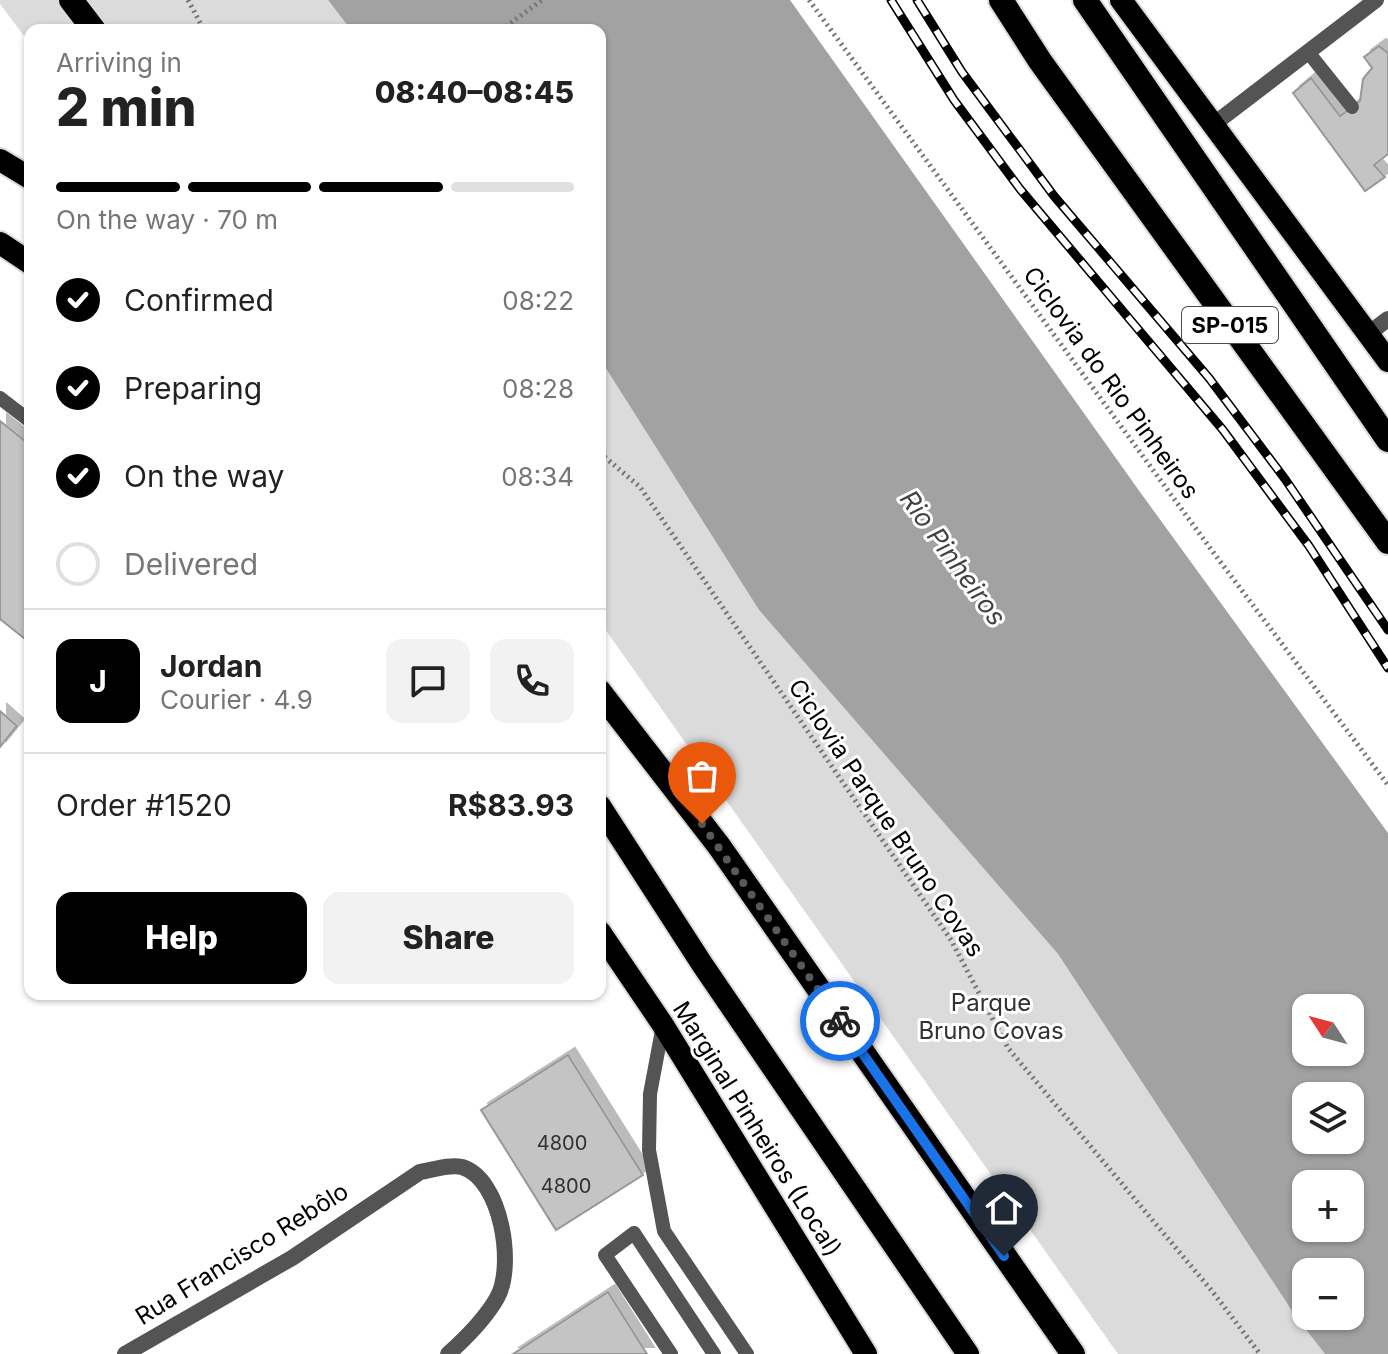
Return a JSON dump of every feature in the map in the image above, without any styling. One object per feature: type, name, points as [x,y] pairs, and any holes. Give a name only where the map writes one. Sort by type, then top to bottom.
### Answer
[{"type":"highway","points":[[71,0],[89,24]]},
{"type":"highway","name":"SP-015","points":[[1001,0],[1049,72],[1388,542]]},
{"type":"highway","points":[[1085,0],[1388,440]]},
{"type":"highway","points":[[1121,0],[1388,361]]},
{"type":"highway","points":[[0,160],[24,174]]},
{"type":"highway","points":[[0,243],[24,259]]},
{"type":"highway","points":[[606,700],[719,846],[1073,1354]]},
{"type":"highway","points":[[606,815],[702,964],[968,1354]]},
{"type":"highway","name":"Marginal Pinheiros (Local)","points":[[606,941],[663,1025],[866,1354]]},
{"type":"street","points":[[1214,124],[1376,0]]},
{"type":"street","points":[[1368,334],[1388,319]]},
{"type":"street","name":"Rua Francisco Rebôlo","points":[[125,1354],[292,1258],[420,1172],[463,1167],[484,1182],[497,1209],[507,1255],[498,1296],[466,1337],[448,1354]]},
{"type":"lane","points":[[1308,52],[1352,107]]},
{"type":"lane","points":[[0,398],[24,416]]},
{"type":"lane","points":[[663,1025],[650,1094],[649,1150],[664,1231],[747,1354]]},
{"type":"lane","points":[[671,1354],[605,1255],[634,1233],[714,1354]]},
{"type":"path","points":[[188,0],[201,24]]},
{"type":"path","points":[[509,24],[542,0]]},
{"type":"path","name":"Ciclovia do Rio Pinheiros","points":[[809,0],[1213,552],[1388,785]]},
{"type":"path","name":"Ciclovia Parque Bruno Covas","points":[[606,458],[640,487],[951,940],[1008,1048],[1212,1291],[1260,1354]]},
{"type":"green space","points":[[0,0],[328,0],[346,24],[24,24],[24,36]]},
{"type":"green space","name":"Parque Bruno Covas","points":[[606,368],[759,610],[1058,954],[1292,1311],[1292,1330],[1306,1330],[1325,1354],[1118,1354],[606,630]]},
{"type":"water","name":"Rio Pinheiros","points":[[328,0],[790,0],[1140,492],[1388,833],[1388,1354],[1325,1354],[1306,1330],[1364,1330],[1364,1258],[1292,1258],[1292,1311],[1058,954],[759,610],[606,368],[606,24],[346,24]]},
{"type":"building","points":[[1379,46],[1388,53],[1388,154],[1374,165],[1385,177],[1365,191],[1293,93],[1311,78],[1340,116],[1360,101],[1363,79],[1372,68],[1364,57]]},
{"type":"building","points":[[0,421],[24,440],[24,638],[0,619]]},
{"type":"building","points":[[0,711],[17,726],[0,747]]},
{"type":"building","points":[[568,1055],[643,1175],[556,1230],[481,1110]]},
{"type":"building","points":[[608,1292],[647,1354],[513,1354]]},
{"type":"railway","points":[[891,0],[954,100],[1020,189],[1223,430],[1309,546],[1388,668]]},
{"type":"railway","points":[[917,0],[962,72],[1054,196],[1209,378],[1285,479],[1388,630]]},
{"type":"way so far","points":[[702,824],[840,1021]]},
{"type":"route","points":[[840,1021],[1004,1256]]}]
